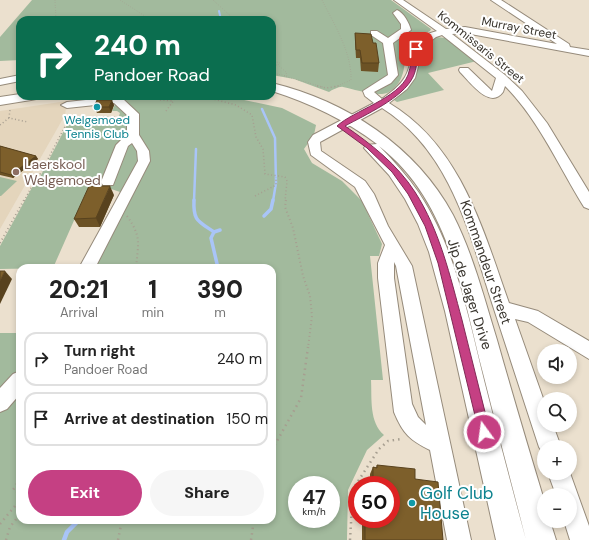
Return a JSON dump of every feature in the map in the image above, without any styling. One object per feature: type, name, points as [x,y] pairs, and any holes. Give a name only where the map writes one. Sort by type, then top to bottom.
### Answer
[{"type":"main road","name":"Jip de Jager Drive","points":[[276,88],[312,100],[346,123],[400,177],[417,201],[434,238],[458,324],[511,540]]},
{"type":"main road","points":[[0,94],[16,92]]},
{"type":"main road","name":"Jip de Jager Drive","points":[[276,98],[346,123],[383,141],[413,169],[431,194],[446,220],[467,274],[541,540]]},
{"type":"main road","points":[[5,104],[18,100]]},
{"type":"street","name":"Kommissaris Street","points":[[398,0],[444,32],[501,77],[534,112],[587,198]]},
{"type":"street","points":[[495,0],[573,50],[589,62]]},
{"type":"street","points":[[388,42],[406,30],[405,24],[397,13]]},
{"type":"street","name":"Murray Street","points":[[382,103],[397,93],[411,76],[416,49],[421,42],[428,37],[444,32],[470,31],[589,53]]},
{"type":"street","points":[[372,73],[373,81],[376,86],[387,81],[393,75],[388,42],[374,33]]},
{"type":"street","points":[[464,70],[486,92],[493,95],[498,92],[501,77]]},
{"type":"street","points":[[0,82],[16,79]]},
{"type":"street","name":"Kommandeur Street","points":[[376,86],[368,91],[369,94],[404,118],[430,144],[458,184],[548,440]]},
{"type":"street","points":[[67,105],[82,100]]},
{"type":"street","points":[[89,264],[125,194],[142,167],[144,161],[143,150],[133,135],[133,114],[120,101],[114,100]]},
{"type":"street","points":[[382,103],[317,138],[314,142],[314,152],[359,184],[365,192],[392,246],[404,266],[408,281],[430,439],[459,540]]},
{"type":"street","points":[[108,182],[122,145],[133,135]]},
{"type":"street","points":[[392,246],[386,263],[386,278],[402,404],[407,421],[430,439]]},
{"type":"street","points":[[502,309],[532,316],[589,351]]},
{"type":"street","points":[[0,402],[16,384]]},
{"type":"street","points":[[577,525],[582,540]]},
{"type":"path","points":[[54,0],[56,16]]},
{"type":"path","points":[[120,0],[145,16]]},
{"type":"path","points":[[213,0],[227,9],[230,16]]},
{"type":"path","points":[[276,74],[323,88],[338,86],[351,80],[351,72],[339,34],[322,0]]},
{"type":"path","points":[[276,62],[280,63],[278,65],[286,72],[287,76],[284,76]]},
{"type":"path","points":[[160,100],[173,101]]},
{"type":"path","points":[[217,100],[232,104],[252,114],[256,137],[263,149],[265,174],[274,177],[285,177],[287,181],[285,200],[286,211],[293,228],[303,276],[310,296],[312,316],[301,398],[276,443]]},
{"type":"path","points":[[166,111],[173,101]]},
{"type":"path","points":[[5,104],[9,118]]},
{"type":"path","points":[[0,243],[34,182],[37,180],[70,117],[116,117]]},
{"type":"path","points":[[0,124],[9,118],[28,122]]},
{"type":"path","points":[[255,196],[276,186],[274,177]]},
{"type":"path","points":[[124,211],[136,229],[138,240],[136,264]]},
{"type":"path","points":[[350,540],[353,489],[374,455],[388,441],[401,438],[415,440],[430,439]]},
{"type":"path","points":[[0,524],[16,505]]},
{"type":"path","points":[[6,540],[10,527],[16,519]]},
{"type":"path","points":[[118,540],[121,524]]},
{"type":"path","points":[[251,540],[253,524]]},
{"type":"shaded area","name":"Laerskool Welgemoed","points":[[67,101],[65,115],[0,229],[0,111]]},
{"type":"green space","points":[[32,0],[391,0],[431,29],[418,37],[408,48],[403,74],[396,86],[385,94],[373,94],[342,87],[336,88],[329,92],[294,79],[276,76],[276,16],[18,16]]},
{"type":"green space","points":[[16,18],[16,60],[0,61],[0,37]]},
{"type":"green space","points":[[436,37],[446,38],[477,61],[428,73],[444,90],[397,102],[394,100],[406,89],[421,47]]},
{"type":"green space","points":[[122,100],[244,100],[282,108],[316,125],[314,135],[304,149],[312,163],[342,181],[362,201],[382,244],[379,256],[370,256],[383,380],[371,380],[372,410],[376,424],[384,435],[367,450],[355,476],[348,476],[347,540],[0,540],[0,333],[16,333],[16,524],[276,524],[276,264],[92,264],[120,192],[91,182],[92,177],[40,177],[70,119],[118,119],[120,113],[117,111],[112,111],[116,102]]},
{"type":"green space","points":[[0,177],[17,181],[1,196],[0,196]]},
{"type":"green space","points":[[35,182],[91,182],[55,264],[16,264],[16,269],[0,269],[0,246]]},
{"type":"building","points":[[355,33],[371,34],[373,43],[376,43],[379,63],[362,63],[360,50],[356,50]]},
{"type":"building","points":[[97,100],[112,100],[109,107],[94,107]]},
{"type":"building","points":[[0,146],[36,156],[11,175],[0,172]]},
{"type":"building","points":[[89,186],[110,186],[96,218],[74,219]]},
{"type":"building","points":[[0,271],[5,271],[0,281]]},
{"type":"building","name":"Golf Club House","points":[[377,465],[415,469],[415,479],[438,482],[443,540],[365,540],[365,528],[400,528],[400,476],[373,476],[373,467],[377,468]]},
{"type":"waterway","points":[[219,11],[220,16]]},
{"type":"waterway","points":[[262,109],[275,138],[276,183],[273,201]]},
{"type":"waterway","points":[[194,201],[196,149]]},
{"type":"waterway","points":[[264,216],[271,209],[273,200]]},
{"type":"waterway","points":[[194,201],[194,212],[198,220],[214,232]]},
{"type":"waterway","points":[[214,232],[220,230]]},
{"type":"waterway","points":[[214,232],[211,238],[217,264]]},
{"type":"waterway","points":[[64,540],[67,532],[75,524]]},
{"type":"place","name":"Welgemoed Tennis Club","points":[[97,107]]},
{"type":"place","name":"Laerskool Welgemoed","points":[[16,172]]},
{"type":"place","name":"Golf Club House","points":[[412,503]]},
{"type":"route","points":[[416,49],[411,76],[397,93],[340,126],[369,146],[394,170],[406,184],[417,201],[429,226],[443,263],[484,432]]}]
